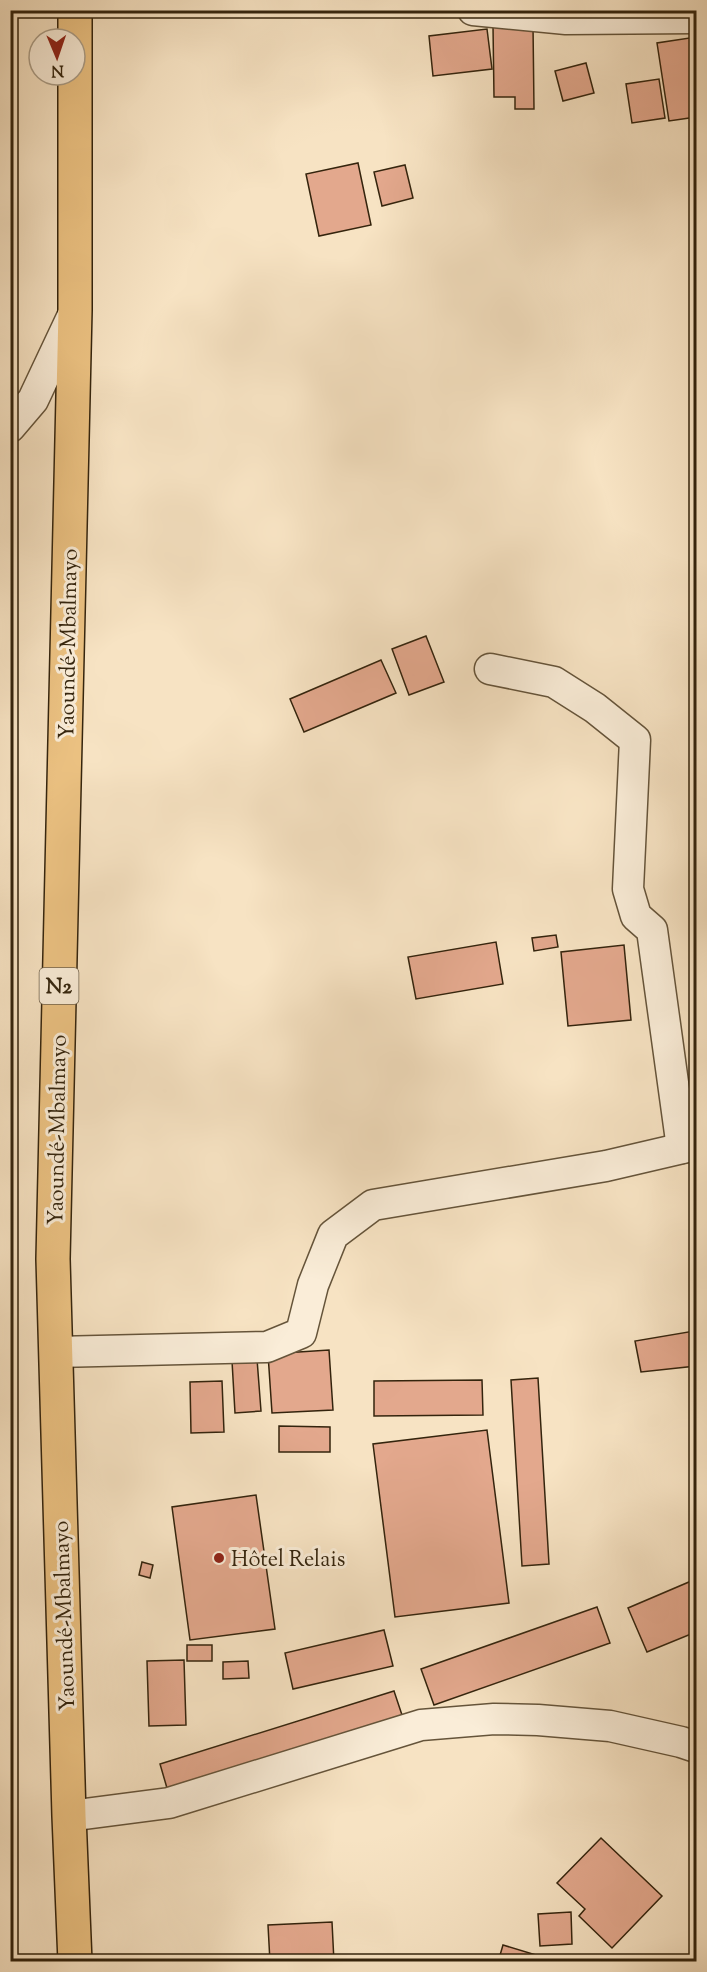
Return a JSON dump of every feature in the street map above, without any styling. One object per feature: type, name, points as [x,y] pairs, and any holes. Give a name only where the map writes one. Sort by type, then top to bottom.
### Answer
[{"type":"highway","name":"Yaoundé-Mbalmayo","points":[[75,10],[75,310],[53,1247],[75,1962]]},
{"type":"street","points":[[473,10],[566,19],[696,18]]},
{"type":"street","points":[[10,427],[33,400],[75,310]]},
{"type":"street","points":[[56,1352],[267,1347],[301,1333],[313,1285],[333,1235],[373,1205],[606,1166],[689,1147],[652,930],[636,916],[628,889],[635,740],[595,708],[554,682],[490,669]]},
{"type":"street","points":[[69,1816],[169,1803],[421,1725],[494,1719],[538,1720],[610,1726],[696,1747]]},
{"type":"building","points":[[533,25],[534,109],[515,109],[515,97],[494,97],[493,26]]},
{"type":"building","points":[[487,29],[492,69],[433,76],[429,36]]},
{"type":"building","points":[[696,37],[696,117],[669,121],[657,43]]},
{"type":"building","points":[[586,63],[594,93],[563,101],[555,71]]},
{"type":"building","points":[[659,79],[665,118],[632,123],[626,84]]},
{"type":"building","points":[[358,163],[371,225],[319,236],[306,174]]},
{"type":"building","points":[[405,165],[413,198],[382,206],[374,172]]},
{"type":"building","points":[[426,636],[444,682],[409,695],[392,649]]},
{"type":"building","points":[[381,660],[396,693],[304,732],[290,699]]},
{"type":"building","points":[[556,935],[558,947],[534,951],[532,938]]},
{"type":"building","points":[[496,942],[503,984],[416,999],[408,957]]},
{"type":"building","points":[[624,945],[631,1020],[568,1026],[561,952]]},
{"type":"building","points":[[694,1331],[696,1366],[641,1372],[635,1341]]},
{"type":"building","points":[[329,1350],[333,1410],[272,1413],[268,1354]]},
{"type":"building","points":[[257,1359],[261,1411],[235,1413],[232,1361]]},
{"type":"building","points":[[538,1378],[549,1564],[522,1566],[511,1380]]},
{"type":"building","points":[[482,1380],[483,1415],[374,1416],[374,1381]]},
{"type":"building","points":[[222,1381],[224,1432],[191,1433],[190,1382]]},
{"type":"building","points":[[279,1426],[330,1427],[330,1452],[279,1452]]},
{"type":"building","points":[[487,1430],[509,1603],[395,1617],[373,1444]]},
{"type":"building","points":[[256,1495],[275,1629],[190,1640],[172,1507]]},
{"type":"building","points":[[142,1562],[153,1565],[150,1578],[139,1575]]},
{"type":"building","points":[[696,1579],[696,1632],[647,1652],[628,1608]]},
{"type":"building","points":[[597,1607],[610,1643],[434,1705],[421,1669]]},
{"type":"building","points":[[384,1630],[393,1666],[293,1689],[285,1653]]},
{"type":"building","points":[[187,1645],[212,1645],[212,1661],[187,1661]]},
{"type":"building","points":[[184,1660],[186,1725],[149,1726],[147,1661]]},
{"type":"building","points":[[248,1661],[249,1678],[223,1679],[223,1662]]},
{"type":"building","points":[[394,1691],[404,1721],[169,1795],[160,1764]]},
{"type":"building","points":[[601,1838],[662,1896],[612,1948],[579,1916],[585,1909],[557,1883]]},
{"type":"building","points":[[571,1912],[572,1944],[540,1946],[538,1914]]},
{"type":"building","points":[[332,1922],[334,1962],[270,1962],[268,1925]]},
{"type":"building","points":[[503,1945],[559,1962],[498,1962]]},
{"type":"place","name":"Hôtel Relais","points":[[219,1558]]}]
